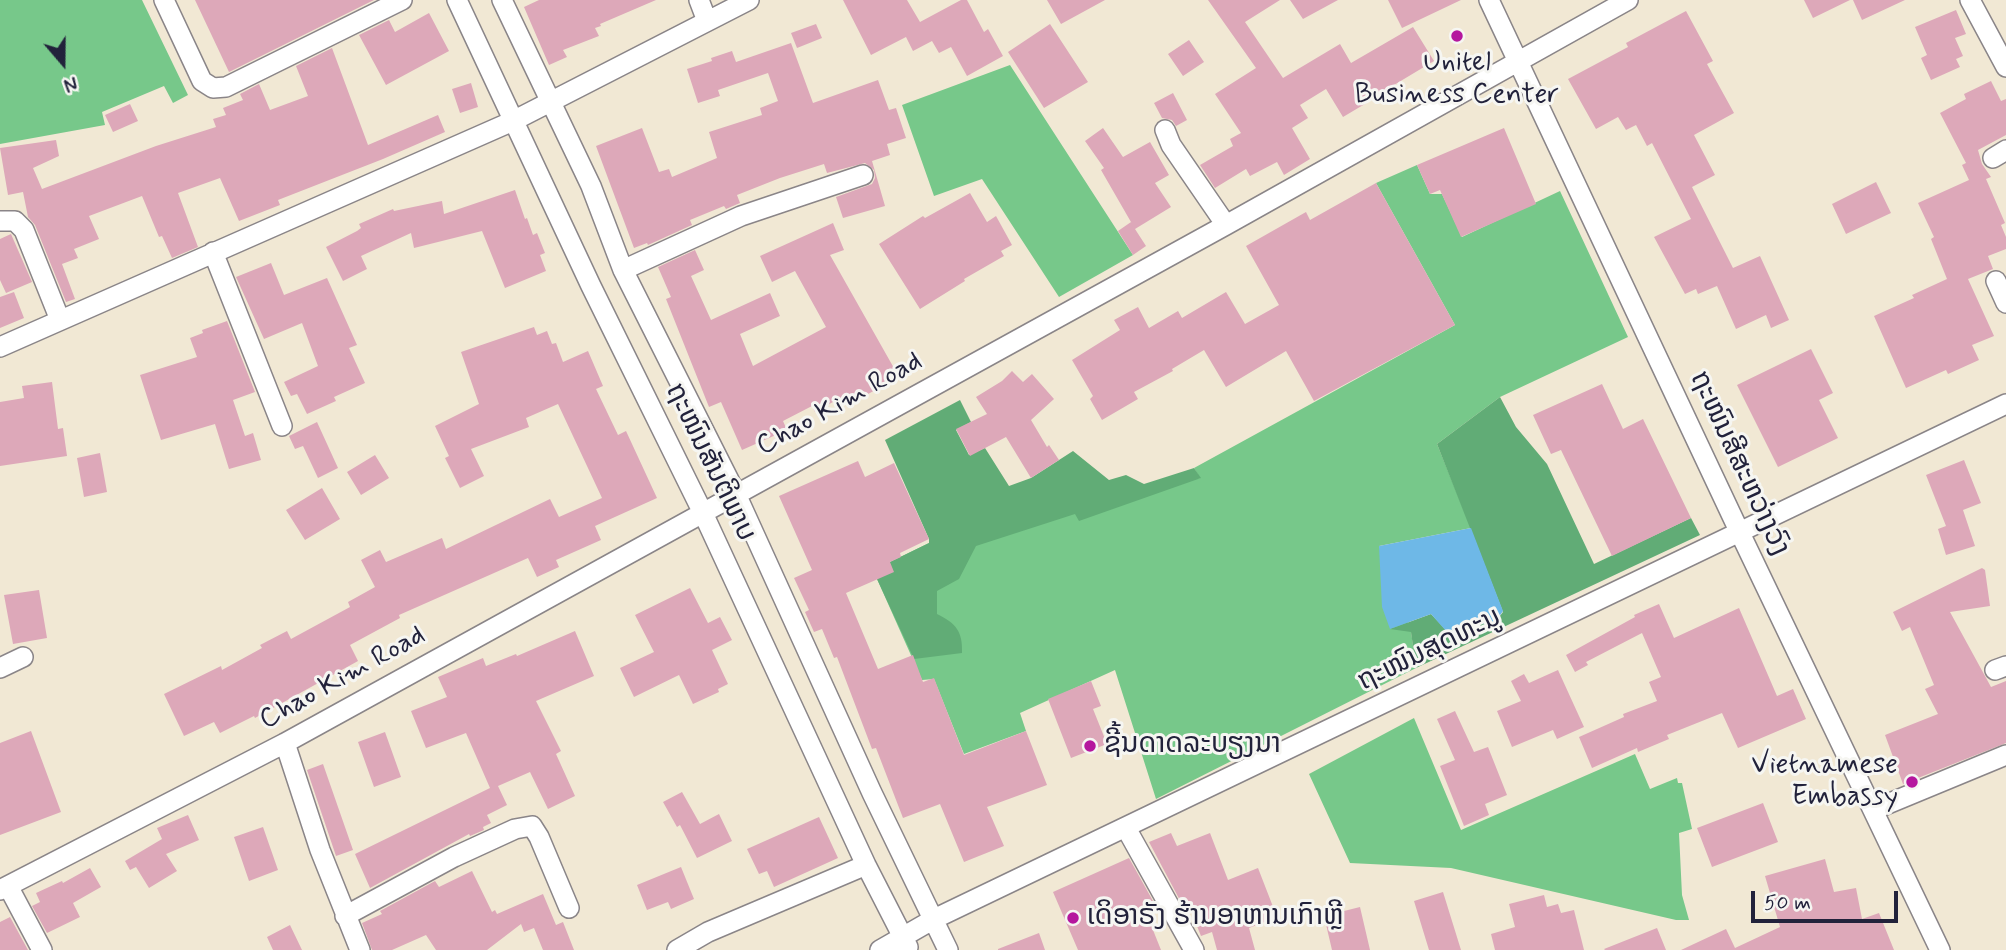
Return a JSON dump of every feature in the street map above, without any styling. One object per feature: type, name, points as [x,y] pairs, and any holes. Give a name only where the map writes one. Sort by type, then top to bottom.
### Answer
[{"type":"street","points":[[164,0],[202,81],[213,88],[226,86],[402,0]]},
{"type":"street","name":"ຖະໜົນສັນຕິພາບ","points":[[457,0],[906,944]]},
{"type":"street","name":"ຖະໜົນສັນຕິພາບ","points":[[502,0],[591,186],[623,270],[736,494],[866,780],[948,950]]},
{"type":"street","points":[[699,0],[707,22]]},
{"type":"street","points":[[0,347],[513,121],[749,0]]},
{"type":"street","name":"ຖະໜົນສີສະຫວ່າງວົງ","points":[[1489,0],[1940,950]]},
{"type":"street","name":"Chao Kim Road","points":[[4,888],[285,743],[1226,225],[1628,0]]},
{"type":"street","points":[[1970,0],[2006,67]]},
{"type":"street","points":[[1165,130],[1171,145],[1226,225]]},
{"type":"street","points":[[623,270],[741,216],[863,175]]},
{"type":"street","points":[[0,221],[15,221],[24,230],[60,320]]},
{"type":"street","points":[[213,252],[282,426]]},
{"type":"street","points":[[1996,281],[2006,303]]},
{"type":"street","name":"ຖະໜົນສຸດທະນູ","points":[[880,950],[906,944],[934,919],[2006,404]]},
{"type":"street","points":[[0,668],[23,657]]},
{"type":"street","points":[[285,743],[345,916],[360,950]]},
{"type":"street","points":[[1873,810],[2006,755]]},
{"type":"street","points":[[345,916],[453,857],[515,829],[532,826],[539,836],[569,908]]},
{"type":"street","points":[[1126,828],[1194,950]]},
{"type":"street","points":[[677,950],[708,932],[866,864]]},
{"type":"street","points":[[4,888],[42,950]]},
{"type":"green space","points":[[0,0],[142,0],[188,95],[173,103],[164,86],[102,112],[105,125],[0,144]]},
{"type":"green space","points":[[1010,65],[1133,255],[1059,297],[982,179],[934,196],[902,105]]},
{"type":"green space","points":[[1417,165],[1430,194],[1442,194],[1462,237],[1560,191],[1628,337],[1500,397],[1437,444],[1471,528],[1379,546],[1411,631],[1416,668],[1156,799],[1115,670],[1020,713],[1026,731],[964,754],[934,679],[922,680],[877,579],[890,562],[929,543],[1200,478],[1194,468],[1455,325],[1376,183]]},
{"type":"green space","points":[[1500,397],[1516,427],[1547,464],[1594,564],[1691,518],[1700,535],[1416,668],[1411,632],[1390,629],[1431,614],[1447,631],[1496,621],[1503,612],[1437,444]]},
{"type":"green space","points":[[960,400],[971,422],[956,430],[969,455],[985,448],[1009,486],[1031,478],[1073,451],[1109,480],[1126,475],[1144,484],[1194,468],[1201,478],[1079,521],[1075,514],[976,546],[959,579],[937,591],[937,614],[957,629],[962,653],[914,659],[877,579],[890,562],[929,543],[929,539],[885,440]]},
{"type":"green space","points":[[1414,718],[1461,830],[1635,754],[1650,789],[1677,778],[1678,783],[1682,783],[1692,829],[1679,833],[1682,895],[1689,920],[1676,920],[1451,868],[1350,863],[1309,774]]},
{"type":"water","points":[[1471,528],[1503,611],[1496,621],[1446,631],[1431,614],[1390,629],[1382,607],[1379,546]]},
{"type":"building","points":[[195,0],[374,0],[229,72]]},
{"type":"building","points":[[539,0],[656,0],[600,24],[601,26],[595,28],[599,36],[563,50],[567,57],[549,65],[524,7]]},
{"type":"building","points":[[843,0],[907,0],[920,22],[961,0],[967,0],[984,32],[988,29],[1003,56],[967,76],[951,47],[939,53],[932,41],[913,51],[906,37],[871,55]]},
{"type":"building","points":[[1047,0],[1105,0],[1061,24]]},
{"type":"building","points":[[1208,0],[1280,0],[1245,22],[1283,78],[1340,44],[1351,63],[1413,27],[1434,61],[1394,85],[1398,91],[1383,100],[1380,95],[1343,117],[1326,89],[1300,105],[1308,118],[1292,128],[1310,159],[1284,175],[1277,162],[1250,176],[1246,169],[1215,188],[1200,165],[1233,146],[1230,139],[1241,133],[1215,94],[1256,68]]},
{"type":"building","points":[[1290,0],[1338,0],[1303,19]]},
{"type":"building","points":[[1388,0],[1461,0],[1402,28]]},
{"type":"building","points":[[1804,0],[1850,0],[1813,18]]},
{"type":"building","points":[[1853,0],[1905,0],[1862,20]]},
{"type":"building","points":[[1956,10],[1966,34],[1955,38],[1963,56],[1956,59],[1960,67],[1931,80],[1921,58],[1927,55],[1915,27]]},
{"type":"building","points":[[1686,11],[1713,61],[1707,64],[1734,113],[1694,135],[1715,175],[1692,187],[1733,268],[1760,256],[1789,320],[1771,328],[1766,315],[1736,329],[1717,286],[1698,294],[1696,289],[1685,294],[1654,237],[1691,219],[1652,143],[1647,146],[1636,125],[1626,130],[1618,117],[1596,129],[1568,79],[1628,47],[1626,43]]},
{"type":"building","points":[[429,13],[449,51],[386,85],[359,35],[389,20],[395,32]]},
{"type":"building","points":[[816,24],[822,38],[797,48],[791,33]]},
{"type":"building","points":[[1050,24],[1088,82],[1044,108],[1008,52]]},
{"type":"building","points":[[1189,40],[1204,62],[1183,76],[1168,54]]},
{"type":"building","points":[[791,43],[813,103],[878,80],[889,110],[896,108],[906,138],[887,144],[890,155],[872,161],[885,206],[843,218],[836,197],[872,184],[875,178],[874,170],[865,163],[827,173],[824,164],[737,195],[740,203],[726,209],[724,206],[690,220],[692,225],[648,245],[647,243],[634,248],[596,146],[642,128],[659,172],[669,169],[672,177],[717,158],[709,132],[762,115],[760,108],[778,101],[768,73],[718,90],[720,96],[698,103],[687,69],[732,51],[736,62]]},
{"type":"building","points":[[332,48],[368,145],[438,115],[445,132],[278,200],[280,205],[239,221],[220,178],[178,193],[198,247],[172,258],[162,236],[159,237],[142,196],[89,216],[99,239],[74,249],[78,258],[62,264],[75,299],[66,302],[35,225],[28,217],[23,192],[8,195],[0,148],[56,140],[59,156],[33,168],[42,189],[156,146],[216,127],[213,119],[226,115],[223,108],[243,100],[240,94],[259,84],[270,110],[308,96],[296,66]]},
{"type":"building","points":[[1991,81],[2001,101],[2006,99],[2006,135],[1978,150],[1982,164],[1991,177],[1986,179],[2005,223],[2001,225],[2006,237],[2006,249],[1988,256],[1993,269],[1968,279],[1994,336],[1972,345],[1979,360],[1948,374],[1946,370],[1906,388],[1874,316],[1947,279],[1931,239],[1934,237],[1918,203],[1969,180],[1962,165],[1966,163],[1940,113],[1966,99],[1964,94]]},
{"type":"building","points":[[471,83],[478,107],[460,113],[452,89]]},
{"type":"building","points":[[1173,93],[1187,120],[1176,126],[1172,120],[1162,118],[1154,103]]},
{"type":"building","points":[[130,104],[138,121],[113,132],[105,115]]},
{"type":"building","points":[[1103,128],[1123,157],[1150,142],[1169,175],[1155,183],[1171,207],[1135,229],[1146,246],[1133,255],[1118,231],[1131,222],[1101,170],[1104,168],[1085,141]]},
{"type":"building","points":[[1504,128],[1536,204],[1461,237],[1440,190],[1430,194],[1417,165]]},
{"type":"building","points":[[1876,182],[1891,213],[1846,234],[1832,204]]},
{"type":"building","points":[[1376,183],[1455,325],[1314,401],[1286,351],[1226,387],[1204,350],[1134,392],[1138,399],[1102,420],[1090,399],[1093,396],[1072,360],[1120,330],[1114,320],[1138,307],[1149,328],[1178,311],[1182,318],[1226,292],[1245,324],[1279,305],[1246,246],[1306,212],[1310,220]]},
{"type":"building","points":[[515,190],[525,219],[527,218],[533,235],[537,233],[545,253],[540,255],[546,271],[505,288],[482,231],[414,248],[411,233],[361,256],[367,269],[343,281],[326,247],[357,231],[361,228],[359,224],[393,209],[394,211],[442,201],[444,214]]},
{"type":"building","points":[[970,193],[987,222],[996,216],[1012,245],[1001,251],[1004,256],[920,309],[879,244],[923,216],[925,218]]},
{"type":"building","points":[[833,223],[844,250],[830,255],[899,377],[859,399],[857,394],[843,402],[840,398],[815,412],[812,406],[783,421],[787,430],[742,450],[721,402],[709,407],[666,299],[671,297],[658,267],[695,250],[704,270],[691,276],[711,320],[770,293],[780,316],[740,334],[753,366],[826,327],[795,271],[772,282],[760,256]]},
{"type":"building","points":[[11,234],[32,282],[6,293],[0,280],[0,239]]},
{"type":"building","points":[[271,263],[284,295],[327,278],[357,345],[349,348],[365,383],[334,397],[336,401],[307,414],[297,394],[291,396],[284,382],[318,366],[302,323],[264,339],[236,277]]},
{"type":"building","points":[[14,292],[24,318],[0,328],[0,297]]},
{"type":"building","points":[[227,321],[255,392],[233,400],[245,436],[253,433],[261,460],[229,469],[215,424],[161,440],[140,375],[197,357],[190,338],[203,333],[202,330]]},
{"type":"building","points":[[534,327],[537,335],[547,331],[552,344],[556,343],[563,362],[588,351],[603,386],[596,389],[618,435],[626,431],[657,498],[595,526],[601,540],[556,560],[559,567],[537,577],[528,558],[399,615],[400,618],[350,645],[358,661],[255,718],[254,716],[220,733],[214,722],[184,736],[164,694],[221,666],[222,670],[287,631],[291,639],[350,607],[348,602],[375,587],[361,560],[380,550],[386,562],[442,538],[446,549],[550,499],[559,517],[602,498],[558,404],[526,418],[529,427],[471,449],[484,476],[460,488],[445,458],[449,456],[435,426],[479,404],[461,352]]},
{"type":"building","points":[[1811,349],[1833,393],[1819,400],[1838,438],[1778,467],[1737,385]]},
{"type":"building","points":[[1012,371],[1023,382],[1032,374],[1054,399],[1031,420],[1047,447],[1049,445],[1059,460],[1031,478],[1006,437],[970,456],[956,429],[987,414],[976,397],[1002,381]]},
{"type":"building","points":[[52,382],[58,429],[63,428],[67,456],[0,466],[0,402],[24,398],[22,386]]},
{"type":"building","points":[[1602,384],[1623,429],[1643,419],[1691,518],[1612,556],[1561,450],[1551,454],[1533,415]]},
{"type":"building","points":[[317,422],[338,468],[318,478],[303,446],[295,449],[289,436]]},
{"type":"building","points":[[100,453],[107,492],[84,497],[77,458]]},
{"type":"building","points":[[375,455],[389,478],[361,495],[347,472]]},
{"type":"building","points":[[1964,460],[1981,503],[1963,510],[1975,546],[1946,555],[1938,529],[1946,526],[1926,475]]},
{"type":"building","points":[[858,461],[865,477],[894,463],[929,539],[900,553],[901,557],[890,562],[894,572],[846,593],[878,669],[913,655],[923,682],[934,678],[964,755],[1026,731],[1047,785],[987,807],[1004,846],[964,862],[940,804],[903,818],[876,748],[872,749],[837,657],[834,658],[822,629],[814,632],[805,612],[809,610],[794,578],[812,570],[779,496]]},
{"type":"building","points":[[322,488],[340,519],[305,540],[286,510]]},
{"type":"building","points":[[1982,568],[1985,570],[1990,606],[1950,612],[1991,687],[2006,681],[2006,743],[1903,784],[1885,735],[1938,714],[1925,689],[1934,685],[1910,627],[1902,631],[1893,612]]},
{"type":"building","points":[[690,588],[708,623],[720,617],[732,640],[712,650],[728,684],[718,689],[719,692],[693,704],[679,675],[634,697],[620,668],[654,652],[635,615]]},
{"type":"building","points":[[39,590],[47,638],[13,644],[4,595]]},
{"type":"building","points":[[1659,604],[1674,638],[1739,608],[1777,696],[1793,689],[1806,719],[1738,748],[1722,713],[1667,735],[1669,739],[1638,752],[1637,748],[1592,768],[1579,737],[1624,717],[1623,714],[1657,701],[1649,682],[1661,677],[1642,633],[1586,662],[1588,665],[1575,672],[1566,655],[1635,617],[1634,615]]},
{"type":"building","points":[[575,631],[594,676],[536,701],[561,751],[556,754],[575,796],[548,809],[530,772],[498,786],[507,805],[487,815],[491,823],[483,827],[484,830],[470,836],[469,834],[370,888],[355,854],[490,788],[466,733],[426,748],[411,711],[447,697],[438,677],[483,658],[486,666],[516,654],[517,656]]},
{"type":"building","points":[[1558,670],[1584,727],[1557,739],[1553,730],[1512,747],[1497,711],[1521,701],[1511,681],[1524,674],[1529,683]]},
{"type":"building","points":[[1091,681],[1101,706],[1093,709],[1107,744],[1071,758],[1048,699]]},
{"type":"building","points":[[1455,711],[1474,752],[1488,747],[1507,795],[1485,804],[1489,815],[1464,826],[1440,766],[1455,760],[1437,719]]},
{"type":"building","points":[[31,731],[61,812],[0,835],[0,743]]},
{"type":"building","points":[[385,732],[401,777],[374,787],[358,742]]},
{"type":"building","points":[[323,764],[353,850],[336,856],[307,770]]},
{"type":"building","points":[[682,792],[700,824],[719,814],[732,841],[697,858],[680,825],[677,827],[663,802]]},
{"type":"building","points":[[1763,803],[1778,842],[1712,867],[1697,828]]},
{"type":"building","points":[[188,815],[199,840],[166,854],[177,871],[149,888],[136,867],[130,870],[125,861],[162,839],[157,828]]},
{"type":"building","points":[[819,817],[838,858],[774,887],[767,871],[759,874],[747,849]]},
{"type":"building","points":[[263,827],[278,870],[249,881],[234,837]]},
{"type":"building","points":[[1171,833],[1177,846],[1210,833],[1228,880],[1258,868],[1277,917],[1249,928],[1255,950],[1217,950],[1212,932],[1201,936],[1188,904],[1183,906],[1149,842]]},
{"type":"building","points":[[1129,858],[1158,910],[1147,915],[1161,950],[1078,950],[1053,892]]},
{"type":"building","points":[[1825,859],[1834,892],[1856,888],[1862,919],[1879,913],[1894,950],[1681,950],[1726,929],[1735,948],[1780,927],[1765,876]]},
{"type":"building","points":[[681,867],[694,899],[671,909],[668,902],[647,910],[637,885]]},
{"type":"building","points":[[90,868],[101,887],[73,903],[80,917],[47,933],[32,906],[40,902],[36,893],[62,881],[63,883]]},
{"type":"building","points":[[472,871],[492,912],[495,910],[497,914],[543,894],[556,925],[563,922],[574,950],[543,950],[534,928],[524,932],[521,924],[487,950],[436,950],[426,935],[392,950],[372,950],[362,923],[382,914],[380,911],[435,881],[439,887]]},
{"type":"building","points":[[1443,892],[1461,950],[1429,950],[1414,901]]},
{"type":"building","points":[[1544,895],[1547,907],[1558,904],[1561,913],[1574,910],[1584,950],[1495,950],[1491,934],[1515,927],[1509,904]]},
{"type":"building","points":[[1360,907],[1370,950],[1332,950],[1324,916]]},
{"type":"building","points":[[10,917],[28,950],[0,950],[0,922]]},
{"type":"building","points":[[290,925],[302,950],[273,950],[267,937]]},
{"type":"building","points":[[1657,928],[1666,950],[1604,949]]},
{"type":"building","points":[[1039,933],[1045,950],[998,950],[998,949]]},
{"type":"place","name":"Unitel Business Center","points":[[1457,36]]},
{"type":"place","name":"ຊີ້ນດາດລະບຽງນາ","points":[[1090,746]]},
{"type":"place","name":"Vietnamese Embassy","points":[[1912,782]]},
{"type":"place","name":"ເດິອາຣັງ ຮ້ານອາຫານເກົາຫຼີ","points":[[1073,918]]}]
